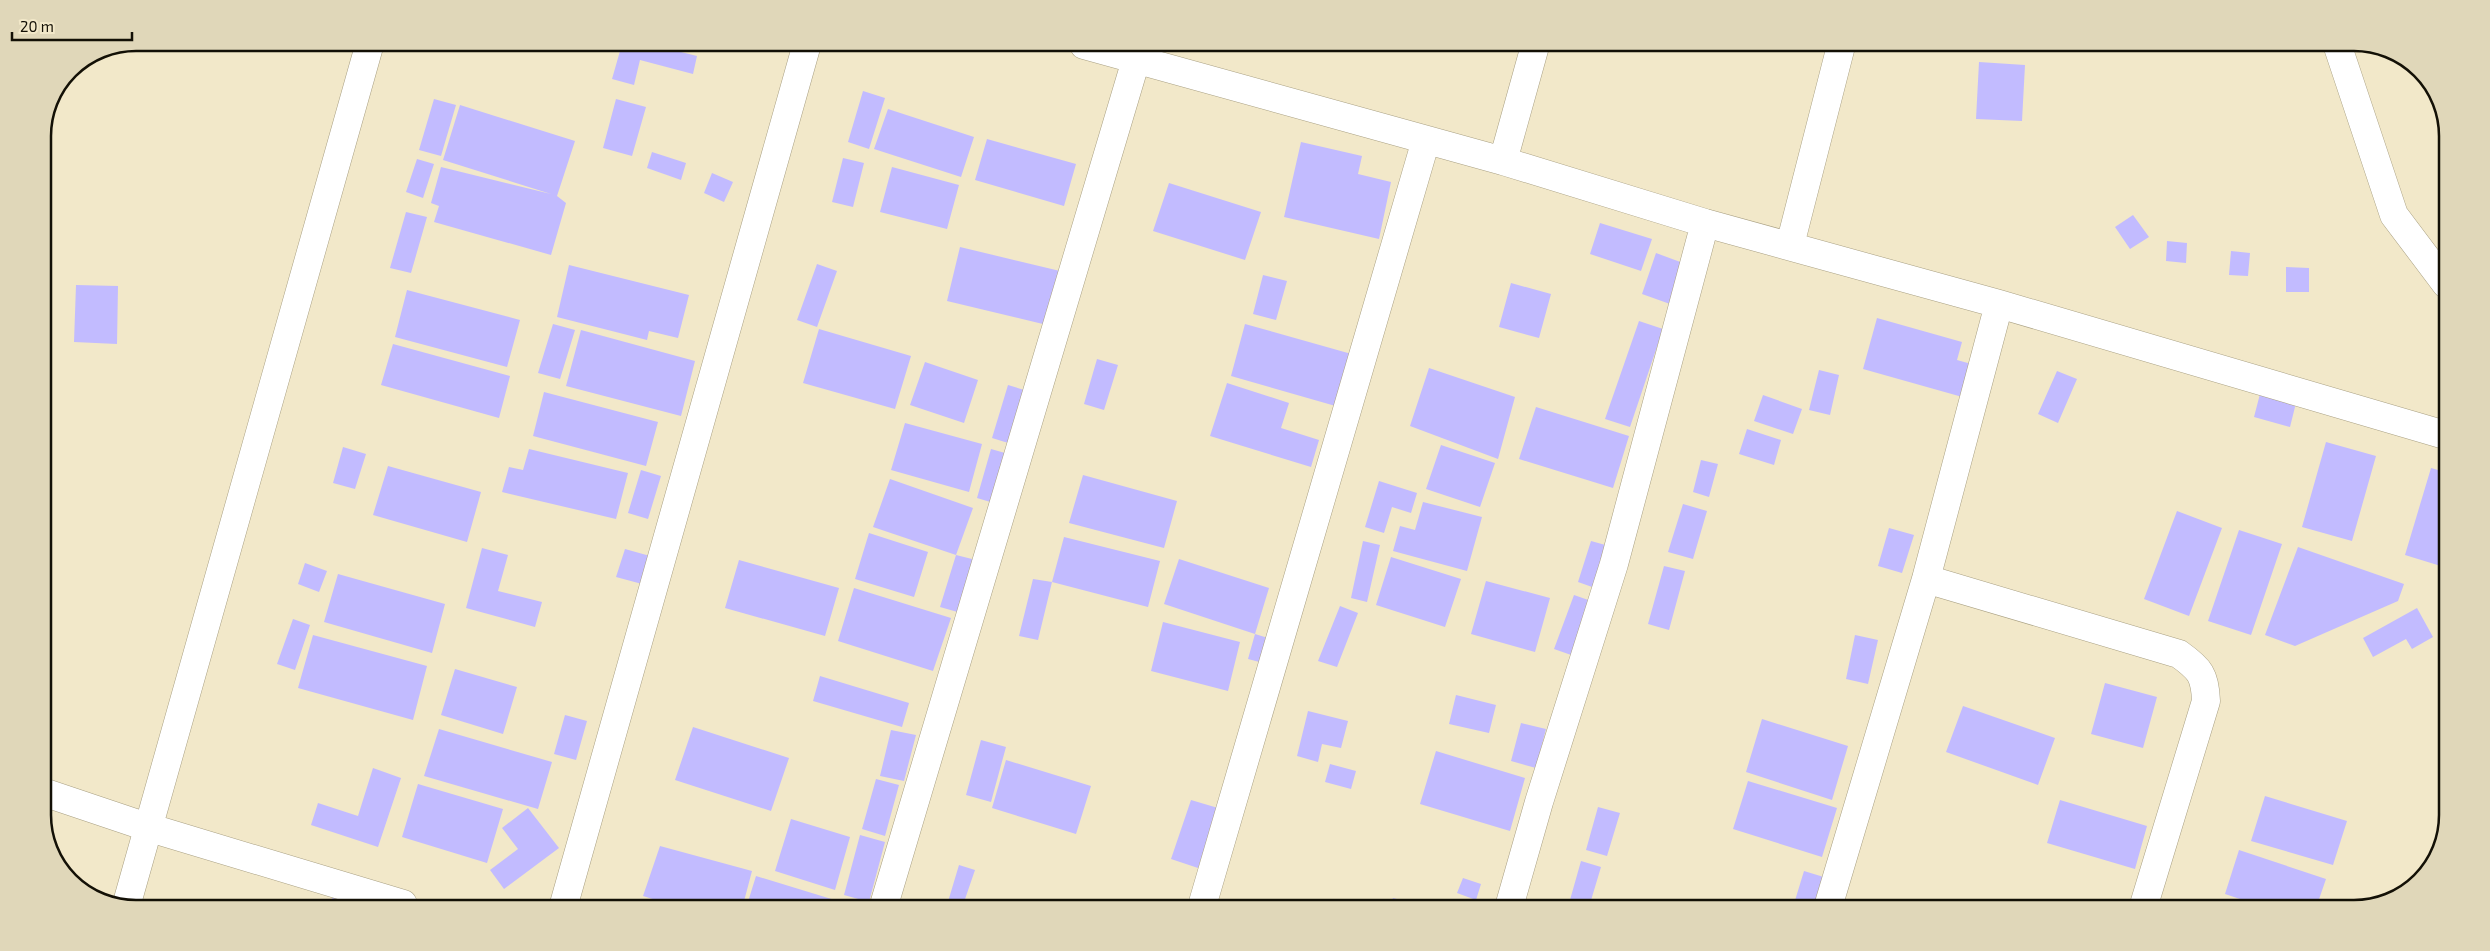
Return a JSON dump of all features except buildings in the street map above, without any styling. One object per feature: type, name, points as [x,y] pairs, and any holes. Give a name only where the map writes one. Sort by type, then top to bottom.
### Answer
[{"type":"street","points":[[128,899],[147,827],[368,51]]},
{"type":"street","points":[[565,900],[806,51]]},
{"type":"street","points":[[1105,51],[1503,161],[1705,223],[1999,304],[2439,433]]},
{"type":"street","points":[[1503,161],[1534,51]]},
{"type":"street","points":[[1790,245],[1840,51]]},
{"type":"street","points":[[2339,51],[2394,216],[2439,275]]},
{"type":"street","points":[[885,900],[1136,60]]},
{"type":"street","points":[[1204,900],[1426,140]]},
{"type":"street","points":[[1511,900],[1539,802],[1614,564],[1705,223]]},
{"type":"street","points":[[1830,900],[1926,579],[1999,304]]},
{"type":"street","points":[[1926,579],[2179,654],[2197,667],[2205,682],[2206,701],[2145,900]]},
{"type":"street","points":[[51,795],[147,827],[391,900]]}]
